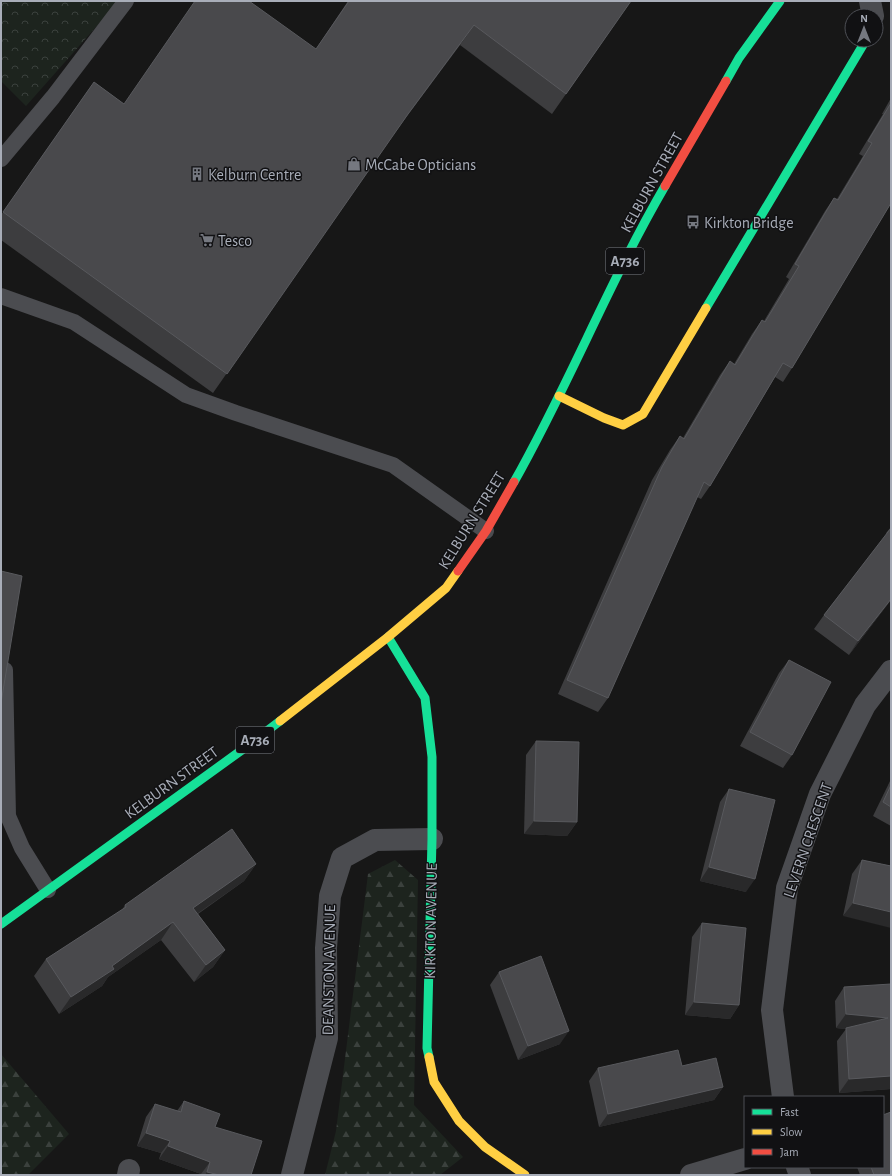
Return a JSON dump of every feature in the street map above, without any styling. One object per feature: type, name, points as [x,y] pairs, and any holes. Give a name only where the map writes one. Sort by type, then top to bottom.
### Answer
[{"type":"main road","name":"KELBURN STREET","points":[[1,924],[246,747],[388,637],[446,588],[486,531],[559,396],[646,218],[739,58],[780,1]]},
{"type":"main road","points":[[559,396],[604,418],[624,425],[643,414],[861,48]]},
{"type":"main road","name":"KIRKTON AVENUE","points":[[388,637],[425,698],[432,757],[432,839],[427,1048],[434,1082],[459,1121],[485,1147],[525,1175]]},
{"type":"street","name":"LEVERN CRESCENT","points":[[783,1096],[772,1010],[787,888],[820,794],[865,704],[891,671]]},
{"type":"street","name":"DEANSTON AVENUE","points":[[292,1175],[327,1038],[326,948],[330,896],[342,858],[375,840],[432,839]]},
{"type":"street","points":[[691,1175],[744,1159]]},
{"type":"lane","points":[[1,159],[53,97],[126,1]]},
{"type":"lane","points":[[1,296],[74,322],[186,395],[393,465],[486,531]]},
{"type":"lane","points":[[5,670],[8,816],[22,848],[48,890]]},
{"type":"green space","points":[[1,1],[119,1],[26,106],[1,81]]},
{"type":"green space","points":[[395,860],[418,880],[414,1105],[463,1157],[440,1175],[325,1175],[336,1131],[368,874]]},
{"type":"green space","points":[[1,1054],[69,1134],[28,1175],[1,1175]]},
{"type":"building","name":"Kelburn Centre","points":[[195,1],[249,1],[316,49],[349,1],[631,1],[566,94],[474,25],[408,114],[227,374],[3,212],[94,82],[124,104]]},
{"type":"building","points":[[891,103],[891,203],[792,368],[783,363],[710,486],[704,482],[608,698],[567,680],[662,467],[680,436],[684,439],[730,361],[735,365],[762,320],[765,322],[799,266],[795,264],[834,198],[838,200],[872,143],[868,141]]},
{"type":"building","points":[[891,528],[891,599],[858,641],[824,615]]},
{"type":"building","points":[[1,571],[22,576],[1,703]]},
{"type":"building","points":[[789,660],[831,682],[792,755],[750,732]]},
{"type":"building","points":[[536,741],[579,742],[577,822],[534,821]]},
{"type":"building","points":[[891,785],[891,807],[883,802]]},
{"type":"building","points":[[729,789],[775,800],[755,879],[709,867]]},
{"type":"building","points":[[232,829],[256,864],[193,908],[225,950],[206,965],[173,922],[112,966],[114,969],[71,997],[46,959],[126,907],[125,905]]},
{"type":"building","points":[[862,860],[891,866],[891,912],[853,903]]},
{"type":"building","points":[[702,923],[746,928],[739,1005],[694,1002]]},
{"type":"building","points":[[541,956],[569,1031],[528,1046],[499,972]]},
{"type":"building","points":[[891,984],[891,1076],[849,1079],[846,1028],[888,1018],[846,1014],[844,987]]},
{"type":"building","points":[[678,1050],[682,1066],[716,1058],[723,1087],[608,1114],[598,1068]]},
{"type":"building","points":[[184,1101],[220,1114],[215,1127],[262,1141],[251,1175],[219,1175],[207,1172],[210,1162],[168,1146],[170,1141],[146,1133],[155,1104],[181,1112]]},
{"type":"building","points":[[891,1112],[891,1175],[874,1175],[871,1168],[884,1168],[884,1115]]},
{"type":"traffic: fast","points":[[726,81],[739,58],[780,1]]},
{"type":"traffic: fast","points":[[706,308],[861,48]]},
{"type":"traffic: fast","points":[[514,482],[553,408],[626,259],[665,186]]},
{"type":"traffic: fast","points":[[388,637],[425,698],[432,757],[432,839],[427,1048],[429,1057]]},
{"type":"traffic: fast","points":[[1,924],[280,721]]},
{"type":"traffic: slow","points":[[559,396],[604,418],[623,425],[643,414],[706,308]]},
{"type":"traffic: slow","points":[[280,721],[388,637],[446,588],[458,571]]},
{"type":"traffic: slow","points":[[429,1057],[434,1082],[459,1121],[485,1147],[525,1175]]},
{"type":"traffic: jam","points":[[665,186],[726,81]]},
{"type":"traffic: jam","points":[[458,571],[486,531],[514,482]]},
{"type":"place","name":"McCabe Opticians","points":[[354,164]]},
{"type":"place","name":"Kelburn Centre","points":[[197,174]]},
{"type":"place","name":"Kirkton Bridge","points":[[693,222]]},
{"type":"place","name":"Tesco","points":[[207,240]]}]
